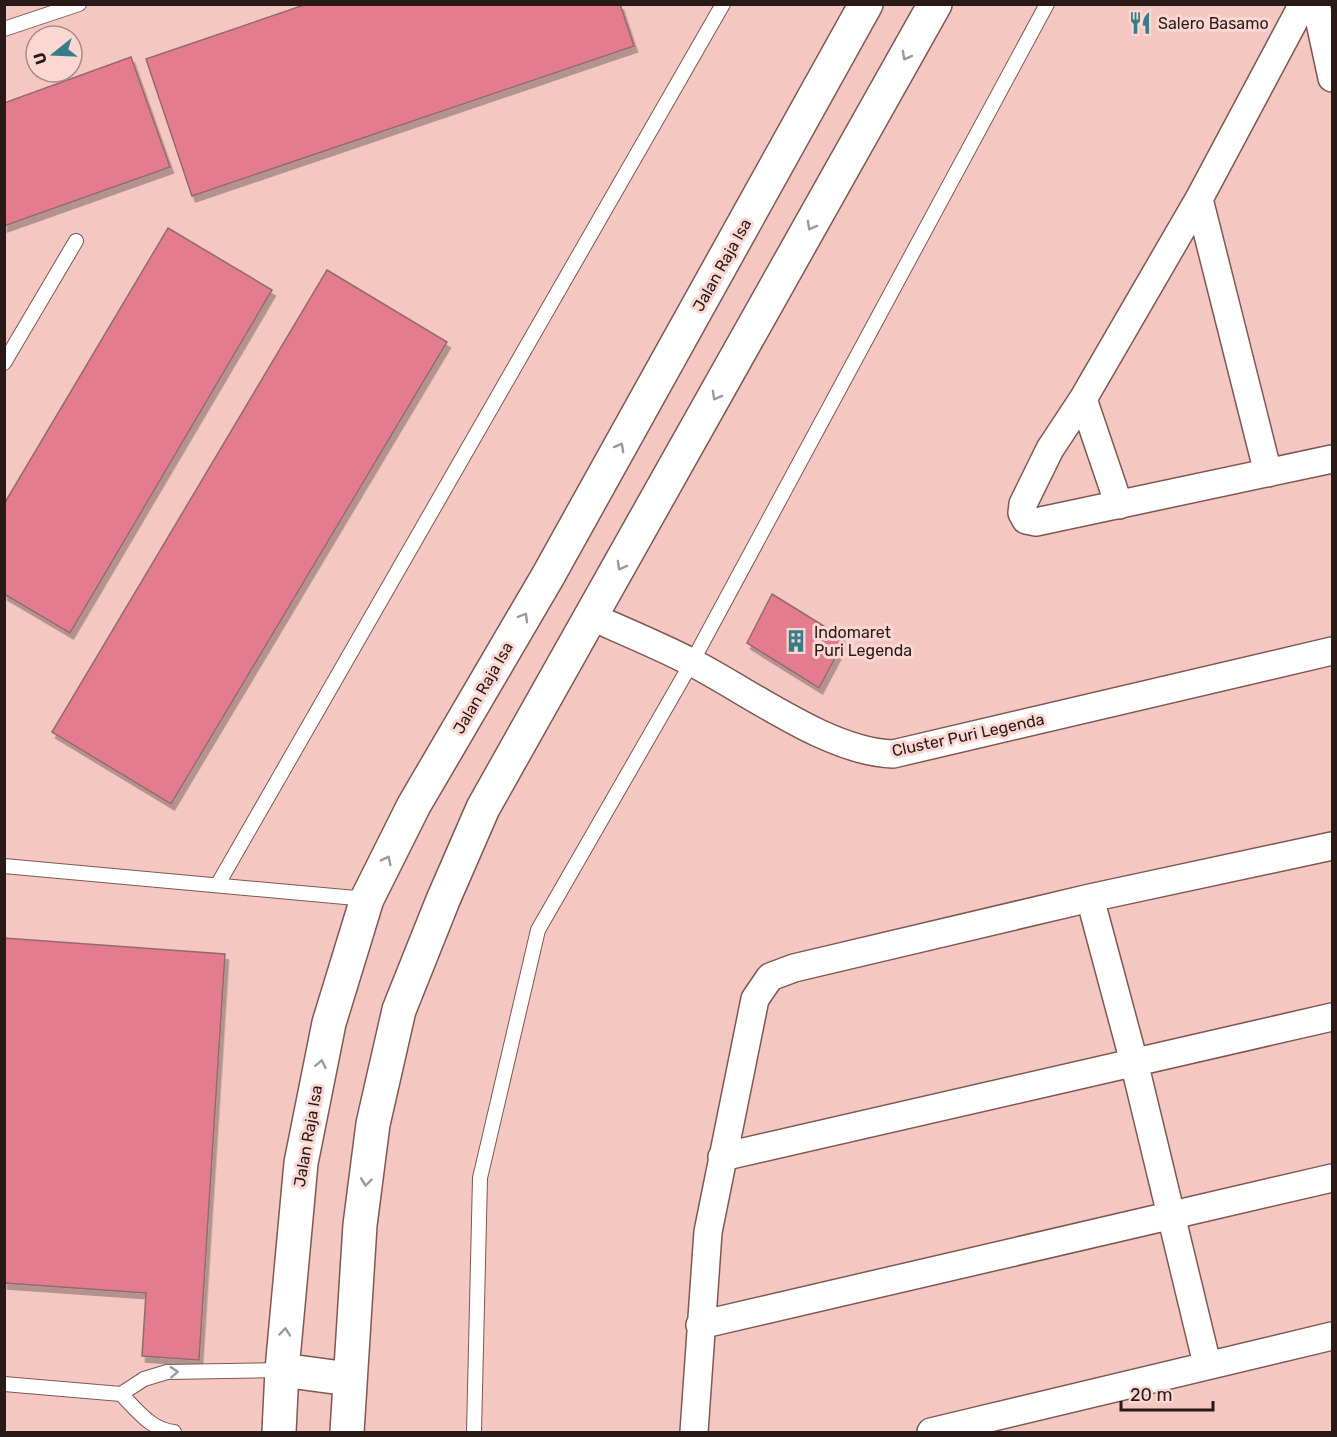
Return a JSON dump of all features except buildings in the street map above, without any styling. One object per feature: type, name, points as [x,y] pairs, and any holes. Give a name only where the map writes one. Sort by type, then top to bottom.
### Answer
[{"type":"main road","name":"Jalan Raja Isa","points":[[279,1432],[282,1370],[301,1163],[329,1023],[367,899],[414,805],[554,566],[866,4]]},
{"type":"main road","points":[[347,1432],[360,1225],[373,1124],[399,1010],[443,900],[483,808],[935,4]]},
{"type":"main road","points":[[282,1370],[349,1379]]},
{"type":"street","points":[[1303,4],[1199,199],[1083,399],[1050,449],[1027,495],[1022,509],[1023,517],[1028,522],[1036,522],[1332,459]]},
{"type":"street","points":[[1316,4],[1332,78]]},
{"type":"street","points":[[1199,199],[1268,473]]},
{"type":"street","points":[[1083,399],[1119,504]]},
{"type":"street","name":"Cluster Puri Legenda","points":[[592,617],[692,662],[834,741],[860,750],[893,754],[1332,651]]},
{"type":"street","points":[[694,1432],[708,1232],[755,999],[770,977],[794,968],[1090,898],[1332,846]]},
{"type":"street","points":[[1090,898],[1134,1062],[1207,1364]]},
{"type":"street","points":[[722,1157],[1332,1017]]},
{"type":"street","points":[[700,1324],[1332,1178]]},
{"type":"street","points":[[931,1432],[1207,1364],[1332,1336]]},
{"type":"lane","points":[[4,29],[79,4]]},
{"type":"lane","points":[[218,884],[723,4]]},
{"type":"lane","points":[[474,1432],[480,1178],[538,930],[692,662],[1047,4]]},
{"type":"lane","points":[[4,363],[76,241]]},
{"type":"lane","points":[[4,866],[367,899]]},
{"type":"lane","points":[[4,1384],[121,1394],[144,1379],[167,1372],[282,1370]]},
{"type":"lane","points":[[121,1394],[146,1420],[156,1427],[174,1432]]},
{"type":"place","name":"Salero Basamo","points":[[1140,23]]},
{"type":"place","name":"Indomaret Puri Legenda","points":[[796,641]]}]
